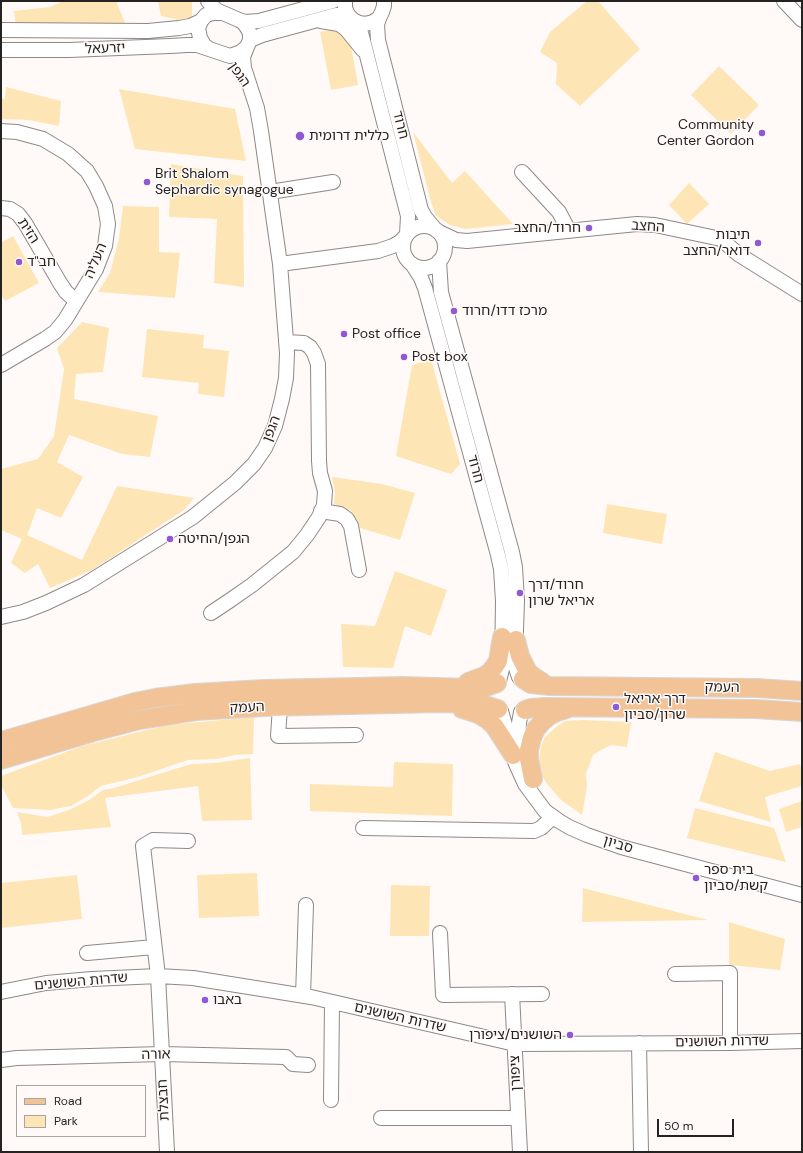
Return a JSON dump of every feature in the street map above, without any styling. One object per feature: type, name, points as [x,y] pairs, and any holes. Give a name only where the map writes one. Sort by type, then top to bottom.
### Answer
[{"type":"main road","points":[[509,639],[528,672],[550,686]]},
{"type":"main road","points":[[451,687],[476,679],[490,672],[498,661],[509,639]]},
{"type":"main road","points":[[509,676],[521,678],[527,683],[530,689],[531,694],[528,706],[523,711],[511,715],[500,710],[493,699],[494,688],[498,682],[509,676]]},
{"type":"main road","name":"העמק","points":[[521,678],[531,684],[550,686],[757,688],[802,691]]},
{"type":"main road","name":"העמק","points":[[1,741],[135,702],[194,693],[271,689],[402,686],[486,687],[498,682]]},
{"type":"main road","points":[[438,703],[470,711],[488,720],[495,727],[513,755]]},
{"type":"main road","name":"העמק","points":[[1,760],[98,731],[158,716],[196,711],[280,707],[438,703],[482,704],[500,710]]},
{"type":"main road","name":"העמק","points":[[523,711],[531,708],[546,706],[756,709],[802,712]]},
{"type":"main road","points":[[533,779],[529,759],[529,750],[536,730],[549,716],[575,707]]},
{"type":"street","points":[[202,1],[202,20]]},
{"type":"street","points":[[208,1],[216,10],[245,22],[259,21],[333,1]]},
{"type":"street","name":"חרוד","points":[[345,1],[348,15],[362,34],[408,216],[406,235]]},
{"type":"street","points":[[248,43],[250,34],[243,22],[223,13],[206,15],[198,28],[200,38],[204,45],[209,49],[225,56],[230,56],[241,52],[248,43],[262,35],[336,15],[343,15],[359,23],[365,24],[373,22],[382,10],[396,1]]},
{"type":"street","points":[[784,1],[802,20]]},
{"type":"street","name":"חרוד","points":[[382,10],[377,24],[378,40],[421,210],[427,221],[436,230]]},
{"type":"street","name":"יזרעאל","points":[[1,30],[148,31],[190,26],[202,20]]},
{"type":"street","points":[[315,21],[339,24],[346,29],[359,44],[368,58]]},
{"type":"street","name":"הגפן","points":[[248,43],[243,58],[244,68],[253,96]]},
{"type":"street","name":"יזרעאל","points":[[1,50],[69,50],[187,45],[197,45],[209,49]]},
{"type":"street","name":"הגפן","points":[[1,617],[23,612],[84,585],[193,517],[235,483],[254,464],[265,448],[275,426],[286,378],[287,353],[280,264],[258,108],[247,83],[225,56]]},
{"type":"street","name":"העליה","points":[[1,130],[17,132],[44,139],[68,154],[86,171],[96,186],[105,206],[108,224],[105,246],[96,269],[65,320],[55,332],[41,343],[1,365]]},
{"type":"street","points":[[522,172],[559,212],[569,231]]},
{"type":"street","points":[[270,192],[334,182]]},
{"type":"street","name":"הזית","points":[[1,208],[10,209],[18,214],[25,223],[66,292],[76,301]]},
{"type":"street","name":"החצב","points":[[441,259],[450,250],[465,242],[476,240],[637,224],[655,225],[721,239],[738,254],[802,294]]},
{"type":"street","points":[[280,264],[378,251],[393,246],[400,242],[416,227],[423,226],[431,227],[436,230],[442,237],[445,249],[441,259],[432,266],[423,268],[416,267],[410,262],[392,253],[378,251]]},
{"type":"street","name":"החצב","points":[[436,230],[456,240],[476,240]]},
{"type":"street","points":[[406,235],[403,250],[410,262]]},
{"type":"street","name":"חרוד","points":[[441,259],[440,292],[515,567],[517,595],[509,639],[498,682]]},
{"type":"street","name":"חרוד","points":[[410,262],[421,278],[426,294],[498,555],[509,639],[521,678]]},
{"type":"street","points":[[211,613],[252,585],[293,552],[319,517],[324,505],[325,491],[320,473],[319,461],[318,364],[310,347],[304,343],[286,342]]},
{"type":"street","points":[[321,511],[340,514],[347,519],[351,526],[359,570]]},
{"type":"street","points":[[280,707],[278,736],[356,735]]},
{"type":"street","name":"סביון","points":[[500,710],[513,755],[525,784],[545,811],[569,827],[621,847],[802,895]]},
{"type":"street","name":"סביון","points":[[523,711],[519,723],[518,741],[524,760],[533,779],[551,804],[573,820],[624,839],[802,886]]},
{"type":"street","points":[[363,828],[534,831],[541,828],[553,816]]},
{"type":"street","name":"חבצלת","points":[[167,1152],[158,976],[143,846],[153,840],[188,841]]},
{"type":"street","points":[[303,996],[306,905]]},
{"type":"street","points":[[440,933],[443,995],[542,994]]},
{"type":"street","points":[[87,953],[154,947]]},
{"type":"street","points":[[675,974],[730,972],[730,1043]]},
{"type":"street","name":"שדרות השושנים","points":[[1,992],[46,983],[92,979],[158,976],[193,978],[303,996],[514,1044],[730,1043],[802,1041]]},
{"type":"street","name":"ציפורן","points":[[512,994],[520,1152]]},
{"type":"street","points":[[331,1100],[332,1002]]},
{"type":"street","points":[[639,1043],[641,1152]]},
{"type":"street","name":"אורה","points":[[1,1060],[17,1058],[162,1054],[286,1057],[293,1064],[308,1065]]},
{"type":"street","points":[[381,1118],[518,1118]]},
{"type":"green space","points":[[63,1],[116,1],[125,23],[16,28],[14,11],[50,7]]},
{"type":"green space","points":[[158,1],[192,1],[192,17],[179,20],[161,16]]},
{"type":"green space","points":[[587,1],[598,1],[640,49],[580,106],[556,84],[557,63],[540,52],[550,32]]},
{"type":"green space","points":[[335,29],[343,33],[351,46],[358,85],[331,90],[320,32]]},
{"type":"green space","points":[[719,66],[759,105],[731,134],[691,95]]},
{"type":"green space","points":[[6,87],[61,101],[59,126],[29,120],[1,119],[1,98],[5,99]]},
{"type":"green space","points":[[119,89],[235,109],[246,161],[135,149]]},
{"type":"green space","points":[[413,132],[452,183],[465,171],[513,224],[466,229],[450,225],[436,216]]},
{"type":"green space","points":[[171,164],[243,176],[244,287],[214,283],[217,219],[169,217]]},
{"type":"green space","points":[[689,183],[709,204],[687,224],[669,205]]},
{"type":"green space","points":[[123,206],[159,207],[159,252],[180,253],[175,298],[98,292],[110,273],[119,238]]},
{"type":"green space","points":[[13,236],[39,283],[5,301],[1,294],[1,243]]},
{"type":"green space","points":[[82,322],[109,328],[103,372],[76,374],[74,399],[158,416],[150,457],[122,454],[69,435],[57,462],[83,477],[61,518],[37,508],[27,535],[82,560],[117,486],[194,498],[184,510],[92,570],[50,588],[38,564],[25,573],[11,563],[22,539],[1,530],[1,469],[38,459],[54,436],[64,369],[57,348]]},
{"type":"green space","points":[[147,329],[204,335],[203,348],[229,351],[224,397],[198,394],[199,383],[142,377]]},
{"type":"green space","points":[[431,359],[460,464],[451,474],[396,456],[412,365]]},
{"type":"green space","points":[[332,477],[382,484],[415,493],[400,540],[360,528],[351,511],[334,504],[335,493]]},
{"type":"green space","points":[[607,504],[667,514],[662,544],[603,533]]},
{"type":"green space","points":[[395,571],[447,590],[431,636],[405,626],[393,668],[343,667],[341,624],[375,626]]},
{"type":"green space","points":[[254,717],[253,754],[235,755],[217,759],[188,760],[138,777],[101,786],[71,806],[50,810],[13,808],[1,785],[1,776],[82,746],[167,725]]},
{"type":"green space","points":[[583,720],[631,722],[627,747],[611,745],[593,755],[586,774],[587,787],[582,815],[561,800],[547,784],[540,772],[539,761],[541,746],[545,737],[565,721]]},
{"type":"green space","points":[[715,752],[770,771],[800,764],[802,770],[802,786],[765,797],[771,822],[699,801]]},
{"type":"green space","points":[[250,758],[252,820],[202,821],[198,786],[105,798],[111,827],[22,835],[21,823],[17,812],[47,817],[69,810],[89,800],[103,790],[191,764],[214,763]]},
{"type":"green space","points":[[394,762],[453,764],[452,816],[310,811],[310,784],[393,787]]},
{"type":"green space","points":[[802,801],[802,827],[786,832],[779,809]]},
{"type":"green space","points":[[695,808],[774,828],[786,862],[687,838]]},
{"type":"green space","points":[[257,873],[259,916],[199,918],[197,875]]},
{"type":"green space","points":[[77,875],[82,919],[1,928],[1,883]]},
{"type":"green space","points":[[391,885],[430,886],[429,936],[390,936]]},
{"type":"green space","points":[[583,888],[708,920],[582,922]]},
{"type":"green space","points":[[729,922],[785,939],[780,970],[729,965]]},
{"type":"place","name":"Community Center Gordon","points":[[762,133]]},
{"type":"place","name":"כללית דרומית","points":[[300,136]]},
{"type":"place","name":"Brit Shalom Sephardic synagogue","points":[[147,182]]},
{"type":"place","name":"חרוד/החצב","points":[[589,228]]},
{"type":"place","name":"תיבות דואר/החצב","points":[[758,243]]},
{"type":"place","name":"חב\"ד","points":[[19,262]]},
{"type":"place","name":"מרכז דדו/חרוד","points":[[454,311]]},
{"type":"place","name":"Post office","points":[[344,334]]},
{"type":"place","name":"Post box","points":[[404,357]]},
{"type":"place","name":"הגפן/החיטה","points":[[170,539]]},
{"type":"place","name":"חרוד/דרך אריאל שרון","points":[[520,593]]},
{"type":"place","name":"דרך אריאל שרון/סביון","points":[[616,707]]},
{"type":"place","name":"בית ספר קשת/סביון","points":[[696,878]]},
{"type":"place","name":"באבו","points":[[205,1000]]},
{"type":"place","name":"השושנים/ציפורן","points":[[570,1035]]}]
